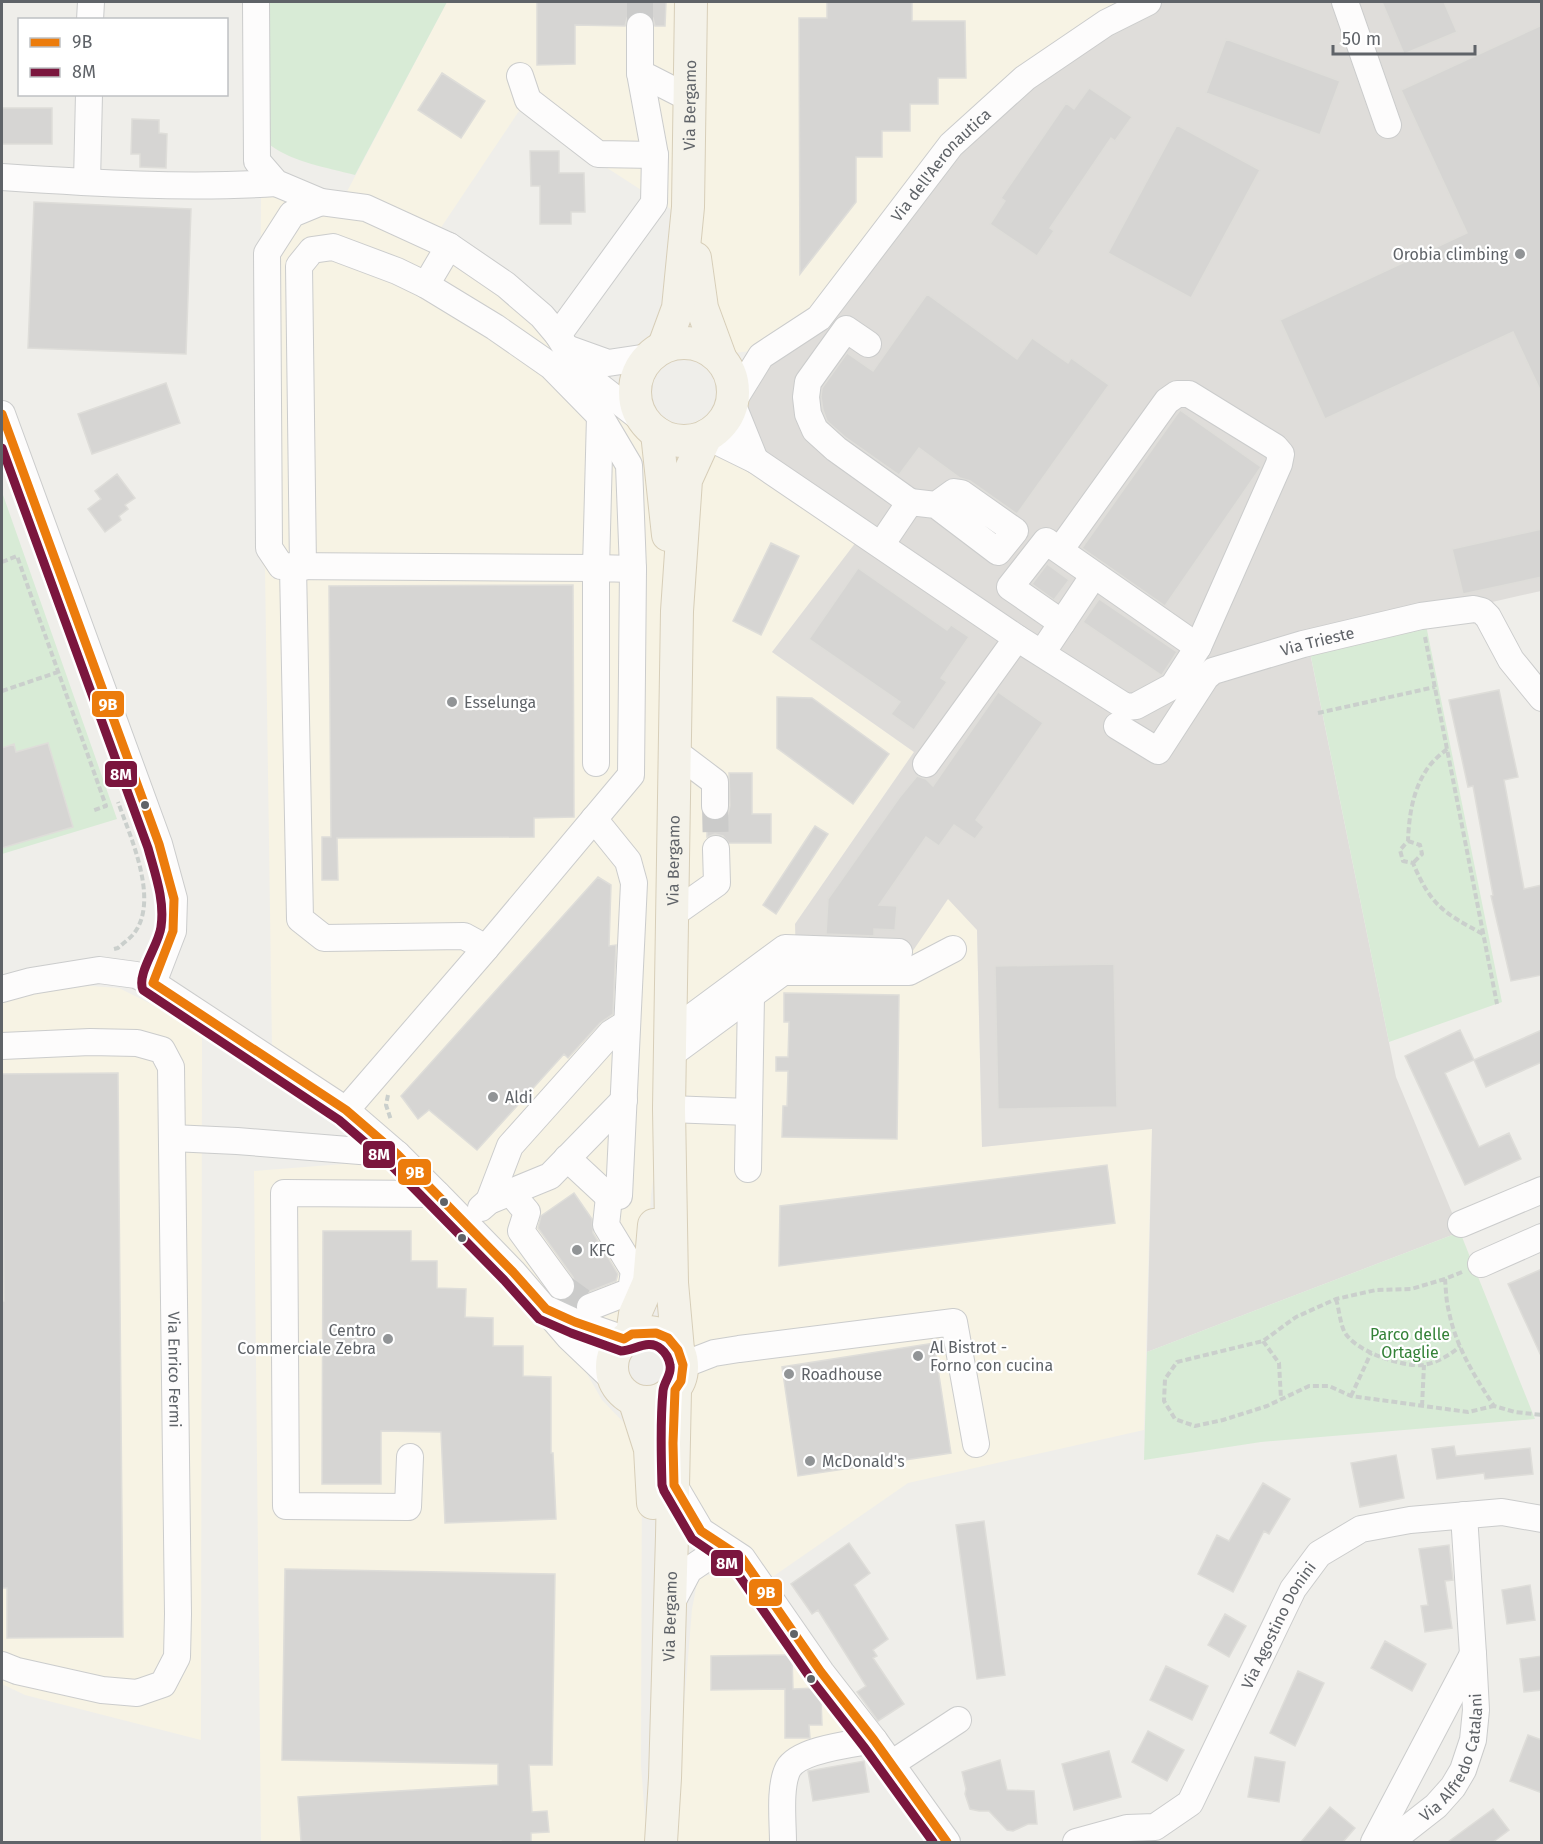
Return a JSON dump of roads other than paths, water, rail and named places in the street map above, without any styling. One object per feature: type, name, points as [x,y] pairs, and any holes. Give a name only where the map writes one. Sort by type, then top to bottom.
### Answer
[{"type":"main road","name":"Via Bergamo","points":[[656,352],[678,308],[688,207],[691,2]]},
{"type":"main road","name":"Via Bergamo","points":[[688,207],[702,308],[720,357]]},
{"type":"main road","points":[[679,342],[694,343],[708,348],[720,357],[732,379],[732,403],[723,422],[706,436],[690,441],[673,440],[650,427],[635,400],[637,377],[656,352],[679,342]]},
{"type":"main road","name":"Via Bergamo","points":[[650,427],[677,611]]},
{"type":"main road","name":"Via Bergamo","points":[[659,1842],[649,1723],[663,1486],[673,1443],[679,1369],[672,1283],[669,1109],[677,611],[686,480],[706,436]]},
{"type":"main road","name":"Via Bergamo","points":[[628,1337],[649,1282],[656,1198],[669,1109]]},
{"type":"main road","points":[[656,1334],[668,1338],[679,1369],[662,1399],[648,1402],[635,1402],[618,1389],[612,1378],[612,1361],[618,1347],[628,1337],[656,1334]]},
{"type":"main road","name":"Via Bergamo","points":[[635,1402],[663,1486],[672,1536],[664,1778],[659,1842]]},
{"type":"street","points":[[90,18],[91,2]]},
{"type":"street","points":[[256,2],[257,161],[276,183],[321,202],[366,208],[449,246],[506,285],[542,316],[599,386],[650,427]]},
{"type":"street","name":"Via dell'Aeronautica","points":[[732,403],[761,356],[819,318],[951,145],[1025,78],[1106,23],[1148,2]]},
{"type":"street","points":[[1345,2],[1388,125]]},
{"type":"street","points":[[562,342],[654,203],[655,155],[640,73],[640,26]]},
{"type":"street","points":[[640,73],[689,98]]},
{"type":"street","points":[[520,76],[528,100],[598,154],[655,155]]},
{"type":"street","points":[[87,182],[89,96]]},
{"type":"street","points":[[2,177],[232,186],[276,183]]},
{"type":"street","points":[[321,202],[292,214],[267,252],[269,548],[281,566],[633,569]]},
{"type":"street","points":[[426,285],[449,246]]},
{"type":"street","points":[[346,1110],[486,948],[631,775],[633,569],[629,465],[600,416],[551,366],[495,327],[426,285],[397,271],[333,247],[312,250],[299,266],[300,919],[324,938],[464,936],[486,948]]},
{"type":"street","points":[[868,344],[846,329],[807,382],[808,414],[814,430],[836,449],[910,501],[936,505]]},
{"type":"street","points":[[562,342],[608,363],[656,352]]},
{"type":"street","points":[[720,357],[761,356]]},
{"type":"street","points":[[706,436],[755,460],[1017,638],[1126,707],[1136,706],[1173,686],[1198,647],[1279,464],[1281,454],[1275,447],[1189,394],[1177,394],[1167,401],[1060,550]]},
{"type":"street","points":[[732,403],[755,460]]},
{"type":"street","points":[[2,414],[159,844],[174,899],[173,931],[153,983]]},
{"type":"street","points":[[596,763],[596,568],[600,416]]},
{"type":"street","points":[[881,545],[910,501]]},
{"type":"street","points":[[1062,623],[1011,587],[1046,541],[1198,647]]},
{"type":"street","points":[[1042,653],[1094,574]]},
{"type":"street","name":"Via Trieste","points":[[1117,726],[1158,751],[1206,677],[1213,671],[1303,644],[1421,616],[1465,609],[1482,611],[1488,617],[1511,660],[1537,683]]},
{"type":"street","points":[[926,764],[1017,638]]},
{"type":"street","points":[[674,751],[715,782],[716,806]]},
{"type":"street","points":[[567,1158],[609,1197],[620,1196],[634,882],[628,861],[594,819]]},
{"type":"street","points":[[673,914],[717,883],[716,849]]},
{"type":"street","points":[[670,1044],[785,948],[898,952]]},
{"type":"street","points":[[670,1044],[751,996],[783,972],[909,972],[953,950]]},
{"type":"street","points":[[2,989],[31,981],[99,970],[136,975],[153,983],[346,1110],[397,1154],[437,1194],[546,1309],[569,1337],[612,1378]]},
{"type":"street","points":[[748,1169],[751,996]]},
{"type":"street","points":[[499,1197],[510,1146],[611,1033],[627,1023]]},
{"type":"street","name":"Via Enrico Fermi","points":[[2,1046],[90,1042],[137,1043],[162,1050],[171,1067],[177,1657],[163,1684],[138,1693],[102,1690],[17,1671],[2,1665]]},
{"type":"street","points":[[465,1223],[499,1197],[550,1176],[624,1100]]},
{"type":"street","points":[[669,1109],[749,1112]]},
{"type":"street","points":[[172,1138],[397,1154]]},
{"type":"street","points":[[1461,1224],[1542,1190]]},
{"type":"street","points":[[410,1457],[408,1507],[286,1506],[284,1193],[437,1194]]},
{"type":"street","points":[[499,1197],[527,1212],[521,1231],[561,1287]]},
{"type":"street","points":[[590,1307],[631,1291],[634,1271],[606,1225],[609,1197]]},
{"type":"street","points":[[1481,1264],[1542,1237]]},
{"type":"street","points":[[546,1309],[575,1322],[628,1337]]},
{"type":"street","points":[[679,1369],[714,1353],[954,1322],[976,1444]]},
{"type":"street","points":[[663,1486],[701,1530],[742,1558],[821,1672],[874,1740],[946,1842]]},
{"type":"street","name":"Via Agostino Donini","points":[[1076,1842],[1127,1828],[1157,1834],[1190,1803],[1293,1589],[1319,1554],[1361,1529],[1410,1520],[1502,1512],[1542,1519]]},
{"type":"street","name":"Via Alfredo Catalani","points":[[1390,1842],[1436,1806],[1453,1787],[1463,1770],[1473,1740],[1476,1710],[1464,1515]]},
{"type":"street","points":[[672,1536],[754,1575]]},
{"type":"street","points":[[670,1607],[689,1570],[711,1555]]},
{"type":"street","name":"Via Alfredo Catalani","points":[[1374,1842],[1473,1654]]},
{"type":"street","points":[[891,1764],[958,1720]]},
{"type":"street","points":[[783,1842],[783,1789],[788,1768],[798,1758],[874,1740]]},
{"type":"tunnel","points":[[640,2],[640,26]]},
{"type":"tunnel","points":[[715,806],[716,849]]},
{"type":"tunnel","points":[[561,1286],[590,1307]]},
{"type":"place","name":"Orobia climbing","points":[[1520,254]]},
{"type":"place","name":"Esselunga","points":[[452,702]]},
{"type":"place","name":"Aldi","points":[[493,1097]]},
{"type":"place","name":"KFC","points":[[577,1250]]},
{"type":"place","name":"Centro Commerciale Zebra","points":[[388,1339]]},
{"type":"place","name":"Al Bistrot - Forno con cucina","points":[[918,1356]]},
{"type":"place","name":"Roadhouse","points":[[789,1374]]},
{"type":"place","name":"McDonald's","points":[[810,1461]]},
{"type":"park label","name":"Parco delle Ortaglie","points":[[1410,1343]]}]
